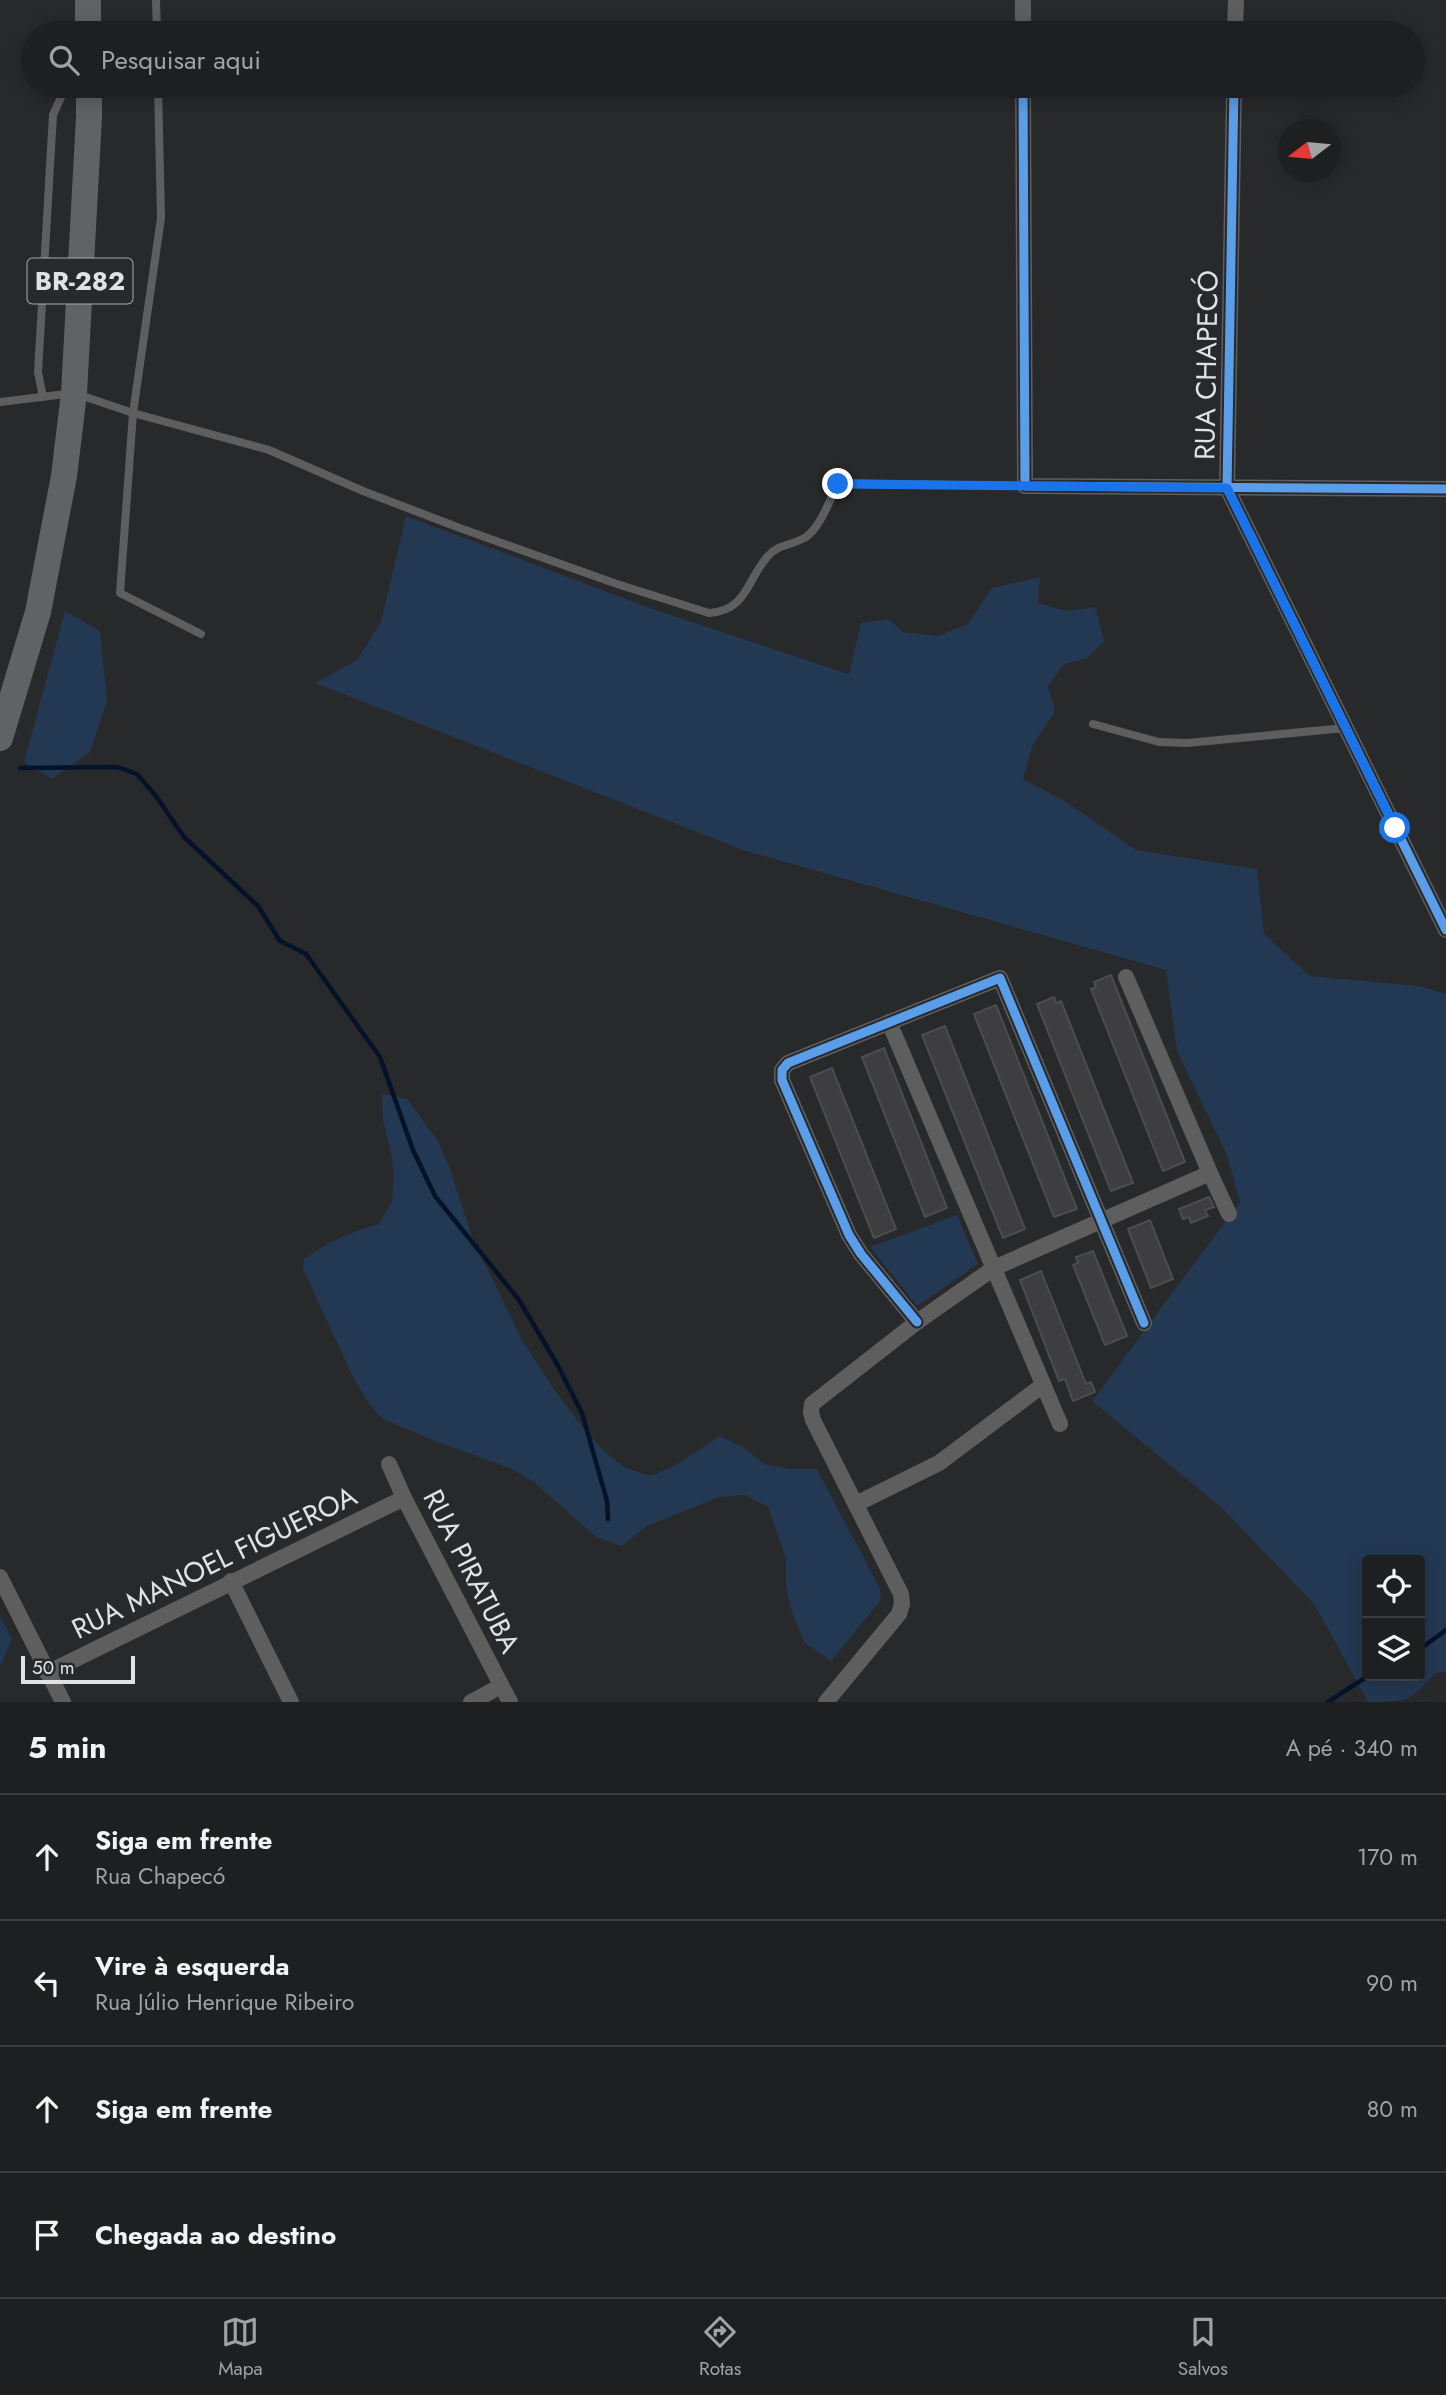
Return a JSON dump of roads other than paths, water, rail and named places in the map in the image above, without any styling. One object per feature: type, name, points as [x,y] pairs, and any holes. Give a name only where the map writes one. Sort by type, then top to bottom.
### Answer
[{"type":"highway","points":[[88,0],[88,21]]},
{"type":"highway","name":"BR-282","points":[[0,738],[38,612],[64,475],[74,393],[89,98]]},
{"type":"street","points":[[1023,0],[1023,21]]},
{"type":"street","points":[[1236,0],[1236,21]]},
{"type":"street","points":[[1023,98],[1025,486],[1446,489]]},
{"type":"street","name":"RUA CHAPECÓ","points":[[1234,98],[1227,488],[1446,930]]},
{"type":"street","points":[[1126,977],[1229,1214]]},
{"type":"street","points":[[917,1322],[861,1254],[849,1235],[782,1080],[782,1070],[788,1063],[1000,978],[1144,1324]]},
{"type":"street","points":[[889,1022],[1059,1424]]},
{"type":"street","points":[[826,1702],[898,1615],[902,1604],[901,1594],[813,1420],[812,1404],[917,1322],[993,1268],[1210,1173]]},
{"type":"street","points":[[856,1504],[939,1463],[1044,1385]]},
{"type":"street","name":"RUA PIRATUBA","points":[[389,1464],[510,1702]]},
{"type":"street","name":"RUA MANOEL FIGUEROA","points":[[47,1673],[404,1498]]},
{"type":"street","points":[[0,1577],[62,1702]]},
{"type":"street","points":[[231,1581],[291,1702]]},
{"type":"street","points":[[471,1702],[501,1686]]},
{"type":"lane","points":[[156,0],[157,21]]},
{"type":"lane","points":[[43,397],[38,372],[52,115],[60,98]]},
{"type":"lane","points":[[158,98],[161,218],[133,413],[120,593],[201,634]]},
{"type":"lane","points":[[0,402],[74,393],[133,413],[269,450],[363,491],[470,531],[617,584],[709,613],[733,607],[767,556],[783,545],[807,536],[814,529],[840,483],[1025,486]]},
{"type":"lane","points":[[1093,724],[1159,742],[1187,743],[1345,728]]},
{"type":"waterway","points":[[20,768],[117,767],[137,774],[184,837],[258,906],[280,941],[306,954],[380,1057],[413,1150],[435,1196],[519,1300],[557,1364],[582,1413],[607,1501],[608,1519]]},
{"type":"waterway","points":[[1425,1645],[1446,1630]]},
{"type":"waterway","points":[[1328,1702],[1362,1680]]}]
